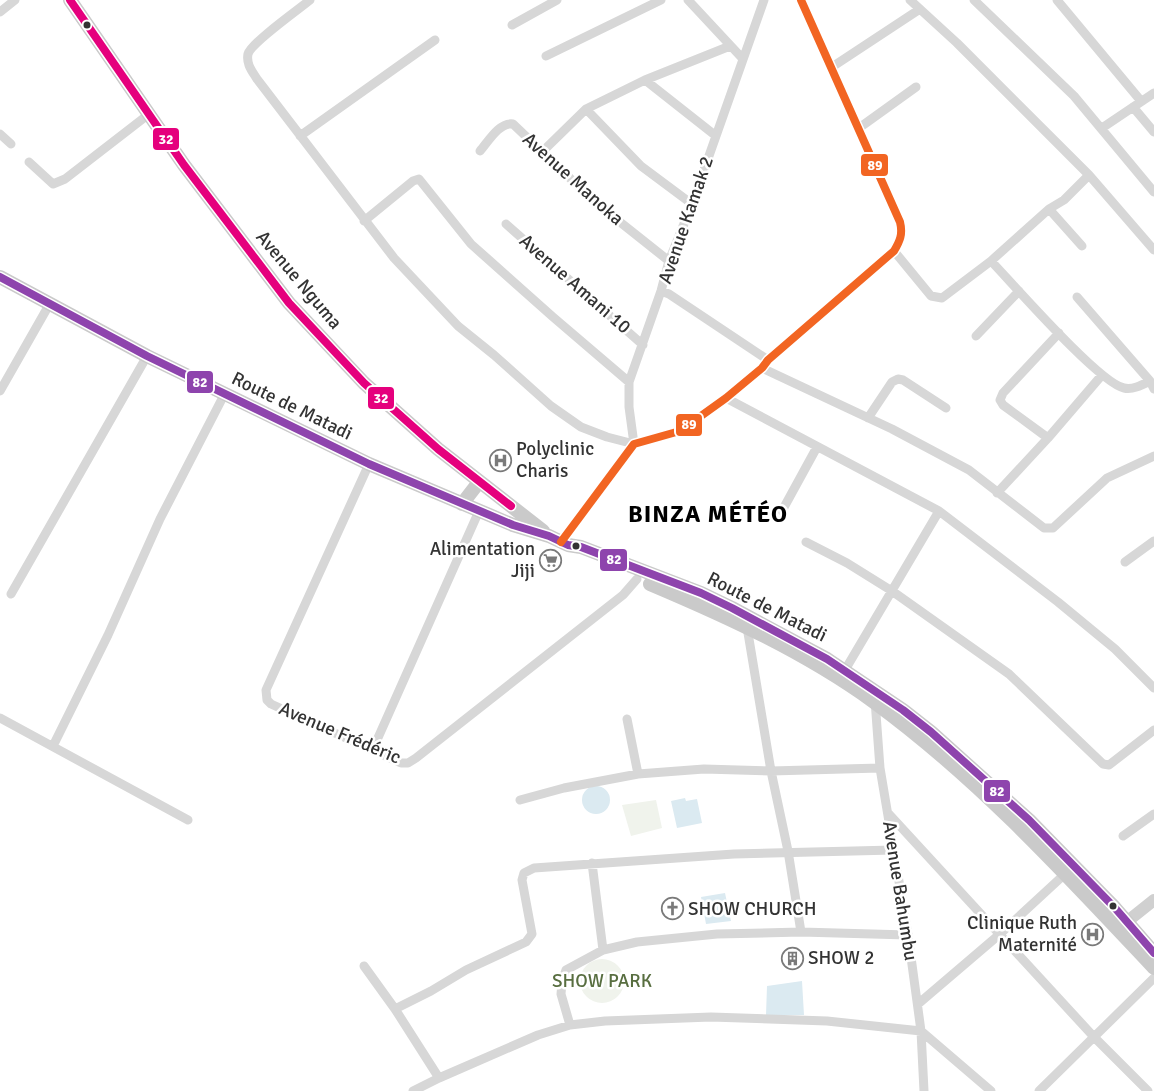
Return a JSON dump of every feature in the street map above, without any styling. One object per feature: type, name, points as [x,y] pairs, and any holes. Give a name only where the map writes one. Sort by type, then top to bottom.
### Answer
[{"type":"main road","name":"Avenue Nguma","points":[[70,0],[190,172],[289,303],[364,383],[438,449],[479,482],[560,541]]},
{"type":"main road","name":"Route de Matadi","points":[[0,277],[147,356],[369,464],[513,525],[581,547],[701,593],[747,627],[876,698]]},
{"type":"main road","points":[[462,504],[479,482]]},
{"type":"main road","name":"Route de Matadi","points":[[560,541],[575,551],[637,578],[790,638],[845,670],[922,740],[991,793],[1068,858],[1154,968]]},
{"type":"main road","name":"Route de Matadi","points":[[991,793],[1066,873],[1122,926],[1154,953]]},
{"type":"street","points":[[0,12],[14,0]]},
{"type":"street","points":[[310,0],[248,52],[248,63],[257,79],[394,258],[458,326],[552,406],[581,427],[607,437],[634,444],[680,431],[726,398],[894,251],[900,240],[902,231],[900,222],[805,2]]},
{"type":"street","points":[[512,25],[557,0]]},
{"type":"street","points":[[546,56],[661,0]]},
{"type":"street","points":[[688,0],[743,59]]},
{"type":"street","name":"Avenue Kamak 2","points":[[634,444],[629,407],[629,382],[661,291],[669,261],[692,204],[764,0]]},
{"type":"street","points":[[910,0],[957,43],[1090,175],[1154,250]]},
{"type":"street","points":[[974,0],[1074,96],[1154,192]]},
{"type":"street","points":[[1057,0],[1140,101]]},
{"type":"street","points":[[832,67],[920,9]]},
{"type":"street","points":[[300,136],[435,40]]},
{"type":"street","points":[[543,151],[586,109],[646,80],[730,46]]},
{"type":"street","points":[[646,80],[716,136]]},
{"type":"street","points":[[859,128],[916,87]]},
{"type":"street","points":[[1102,128],[1154,93]]},
{"type":"street","points":[[1133,107],[1154,132]]},
{"type":"street","points":[[586,109],[641,166],[692,204]]},
{"type":"street","points":[[29,162],[53,184],[65,179],[149,114]]},
{"type":"street","name":"Avenue Manoka","points":[[480,151],[502,125],[513,124],[596,204],[669,261]]},
{"type":"street","points":[[0,134],[11,144]]},
{"type":"street","points":[[894,251],[931,296],[942,298],[991,261],[1049,209],[1064,200],[1090,175]]},
{"type":"street","points":[[364,221],[412,181],[419,180],[471,244],[629,382]]},
{"type":"street","points":[[1049,209],[1082,246]]},
{"type":"street","name":"Avenue Amani 10","points":[[506,224],[643,344]]},
{"type":"street","points":[[991,261],[1018,291],[1102,375],[1116,385],[1125,388],[1152,385]]},
{"type":"street","points":[[661,291],[670,294],[768,360]]},
{"type":"street","points":[[976,336],[1018,291]]},
{"type":"street","points":[[1077,297],[1152,385]]},
{"type":"street","points":[[0,391],[49,305]]},
{"type":"street","points":[[1048,438],[1003,405],[1000,400],[1003,394],[1059,333]]},
{"type":"street","points":[[10,594],[147,356]]},
{"type":"street","points":[[762,368],[868,418],[969,470],[1044,528],[1053,528],[1106,478],[1154,456]]},
{"type":"street","points":[[997,493],[1048,438],[1102,375]]},
{"type":"street","points":[[868,418],[892,382],[898,379],[903,380],[946,408]]},
{"type":"street","points":[[53,746],[108,636],[160,519],[224,395]]},
{"type":"street","points":[[726,398],[939,511],[1058,602],[1115,649],[1154,688]]},
{"type":"street","points":[[560,541],[634,444]]},
{"type":"street","points":[[782,511],[817,447]]},
{"type":"street","name":"Avenue Frédéric","points":[[369,464],[266,690],[266,694],[271,704],[401,763],[408,763],[416,758],[623,595],[637,578]]},
{"type":"street","points":[[373,749],[479,511]]},
{"type":"street","points":[[845,670],[939,511]]},
{"type":"street","points":[[806,542],[847,564],[892,592],[1009,674],[1103,764],[1109,765],[1154,730]]},
{"type":"street","points":[[1125,562],[1154,542]]},
{"type":"street","points":[[747,627],[801,932]]},
{"type":"street","name":"Avenue Bahumbu","points":[[876,698],[880,768],[918,1004],[924,1091]]},
{"type":"street","points":[[0,718],[188,820]]},
{"type":"street","points":[[627,719],[638,774]]},
{"type":"street","points":[[520,800],[564,788],[638,774],[704,769],[771,771],[880,768]]},
{"type":"street","points":[[888,812],[1094,1037],[1148,1091]]},
{"type":"street","points":[[1123,836],[1154,814]]},
{"type":"street","points":[[395,1009],[431,991],[466,970],[526,942],[532,934],[522,880],[528,870],[676,857],[894,850]]},
{"type":"street","points":[[592,864],[603,950]]},
{"type":"street","points":[[918,1004],[1000,934],[1066,873]]},
{"type":"street","points":[[1122,926],[1154,900]]},
{"type":"street","points":[[570,1026],[561,994],[566,970],[603,950],[637,942],[678,937],[801,932],[908,935]]},
{"type":"street","points":[[364,966],[395,1009],[440,1078]]},
{"type":"street","points":[[1039,1091],[1154,978]]},
{"type":"street","points":[[413,1091],[538,1035],[570,1026],[605,1021],[712,1017],[827,1021],[921,1031],[991,1091]]},
{"type":"green space","points":[[656,800],[662,828],[631,836],[622,805]]},
{"type":"green space","name":"SHOW PARK","points":[[606,959],[618,965],[623,972],[623,990],[618,997],[611,1002],[598,1003],[590,1000],[583,993],[580,977],[583,969],[590,962]]},
{"type":"shaded area","points":[[596,786],[606,790],[610,800],[606,810],[596,814],[586,810],[582,800],[586,790]]},
{"type":"shaded area","points":[[685,798],[686,801],[697,799],[702,823],[677,828],[671,801]]},
{"type":"shaded area","points":[[725,893],[731,921],[706,924],[701,897]]},
{"type":"shaded area","points":[[802,981],[804,1015],[766,1015],[767,986]]},
{"type":"transit line","name":"32","points":[[70,0],[184,165],[289,303],[364,383],[438,449],[511,506]]},
{"type":"transit line","name":"89","points":[[561,542],[634,444],[680,431],[726,398],[894,251],[898,244],[901,234],[900,222],[801,0]]},
{"type":"transit line","name":"82","points":[[0,277],[147,356],[369,464],[513,525],[549,536],[568,545],[581,547],[701,593],[827,659],[903,710],[931,732],[1029,820],[1115,908],[1154,953]]},
{"type":"place","name":"Polyclinic Charis","points":[[500,460]]},
{"type":"place","name":"Alimentation Jiji","points":[[551,560]]},
{"type":"place","name":"SHOW CHURCH","points":[[672,909]]},
{"type":"place","name":"Clinique Ruth Maternité","points":[[1093,934]]},
{"type":"place","name":"SHOW 2","points":[[792,958]]},
{"type":"district","name":"BINZA MÉTÉO","points":[[708,514]]}]
